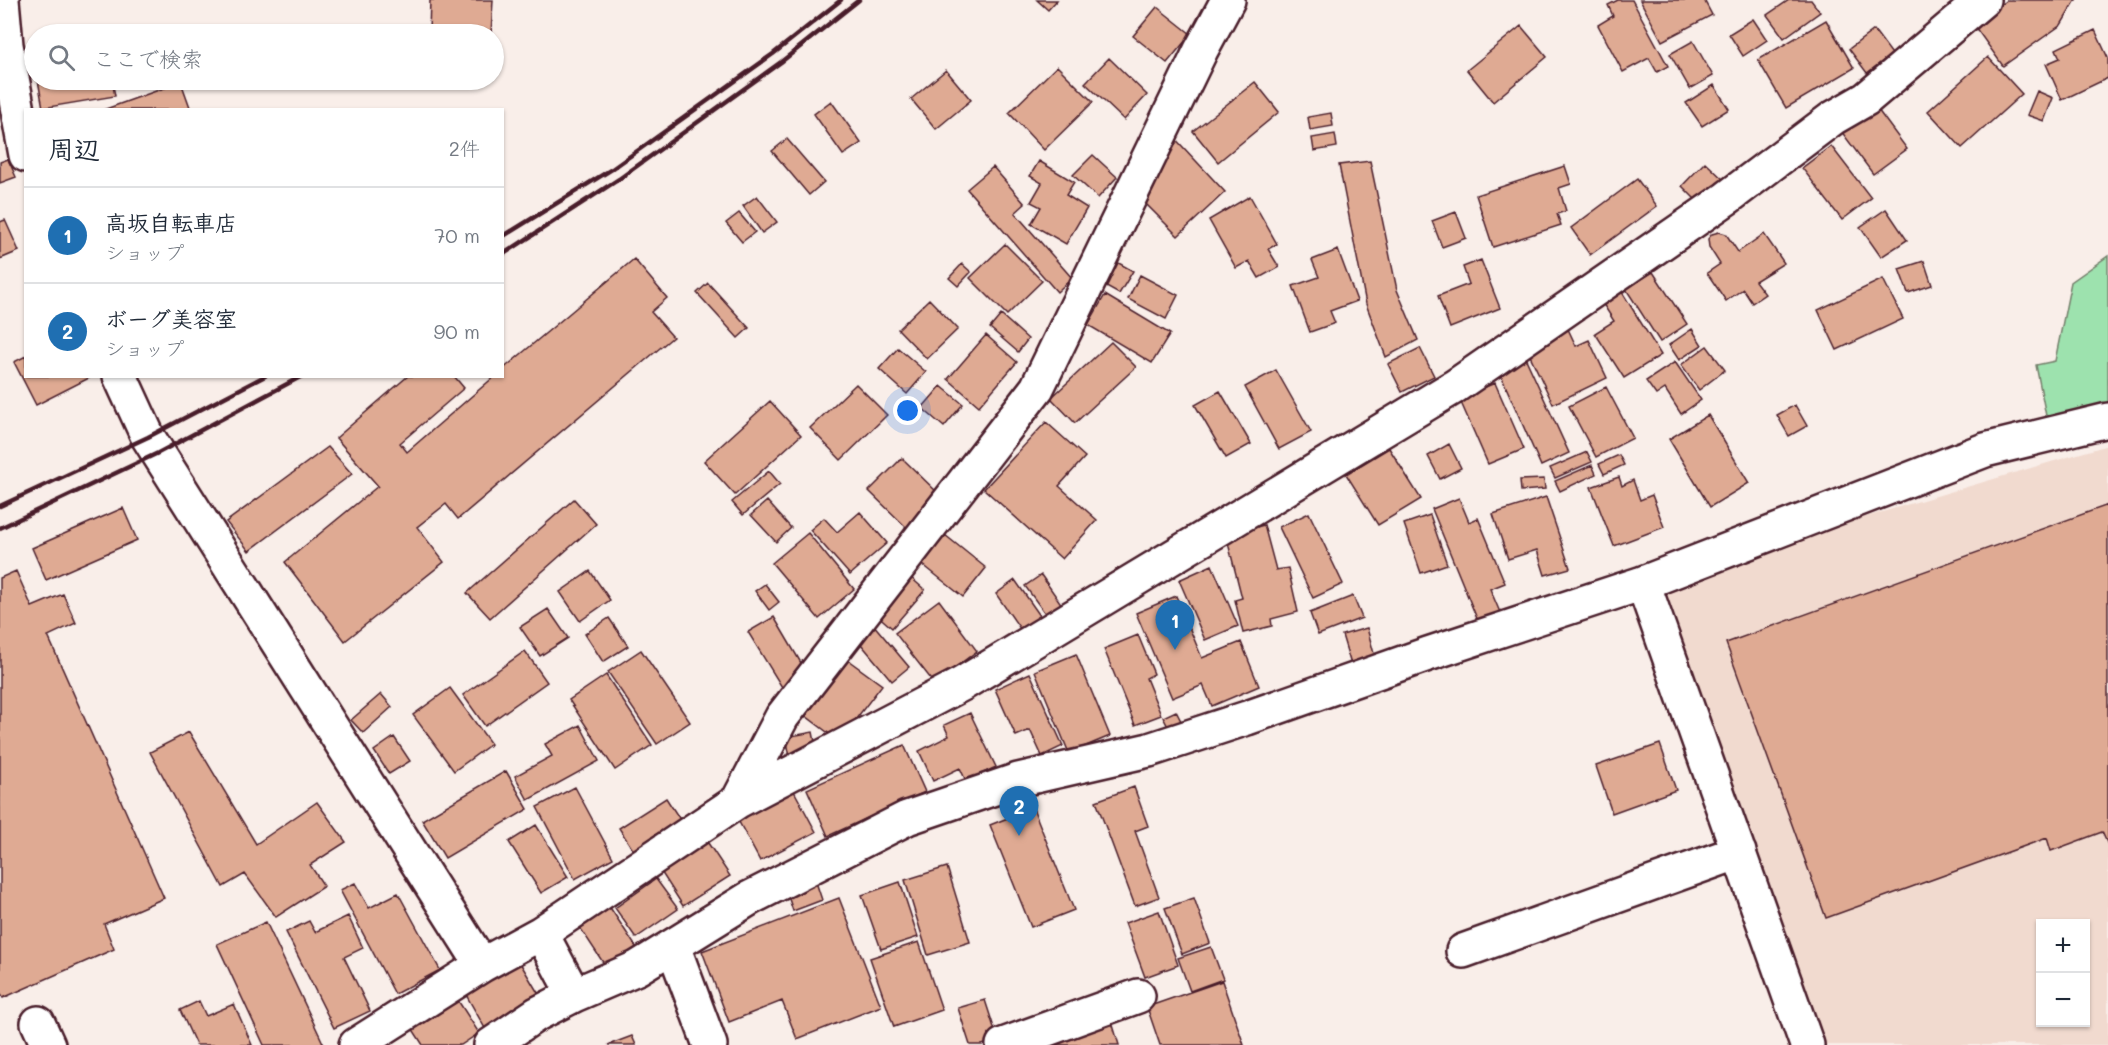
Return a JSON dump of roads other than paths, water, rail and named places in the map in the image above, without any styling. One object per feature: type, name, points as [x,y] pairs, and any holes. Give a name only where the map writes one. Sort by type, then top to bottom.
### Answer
[{"type":"street","points":[[2,0],[6,45],[24,144]]},
{"type":"street","points":[[738,801],[782,717],[1037,388],[1201,50],[1228,0]]},
{"type":"street","points":[[356,1045],[482,965],[541,933],[738,801],[962,684],[1454,387],[1727,198],[1833,118],[1866,99],[1983,0]]},
{"type":"street","points":[[121,378],[148,436],[482,965]]},
{"type":"street","points":[[491,1045],[537,1014],[637,968],[750,898],[907,818],[1018,780],[1149,750],[1247,718],[1428,654],[1643,583],[1985,450],[2108,420]]},
{"type":"street","points":[[1643,583],[1807,1045]]},
{"type":"street","points":[[1463,951],[1738,852]]},
{"type":"street","points":[[541,933],[574,995]]},
{"type":"street","points":[[673,946],[710,1045]]},
{"type":"street","points":[[1003,1045],[1138,996]]},
{"type":"railway","points":[[504,236],[612,169],[773,54],[841,0]]},
{"type":"railway","points":[[504,254],[619,179],[781,62],[859,0]]},
{"type":"railway","points":[[0,506],[148,437],[261,378]]},
{"type":"railway","points":[[0,528],[158,453],[298,378]]},
{"type":"place","name":"高坂自転車店","points":[[1175,650]]},
{"type":"place","name":"ボーグ美容室","points":[[1019,836]]}]
